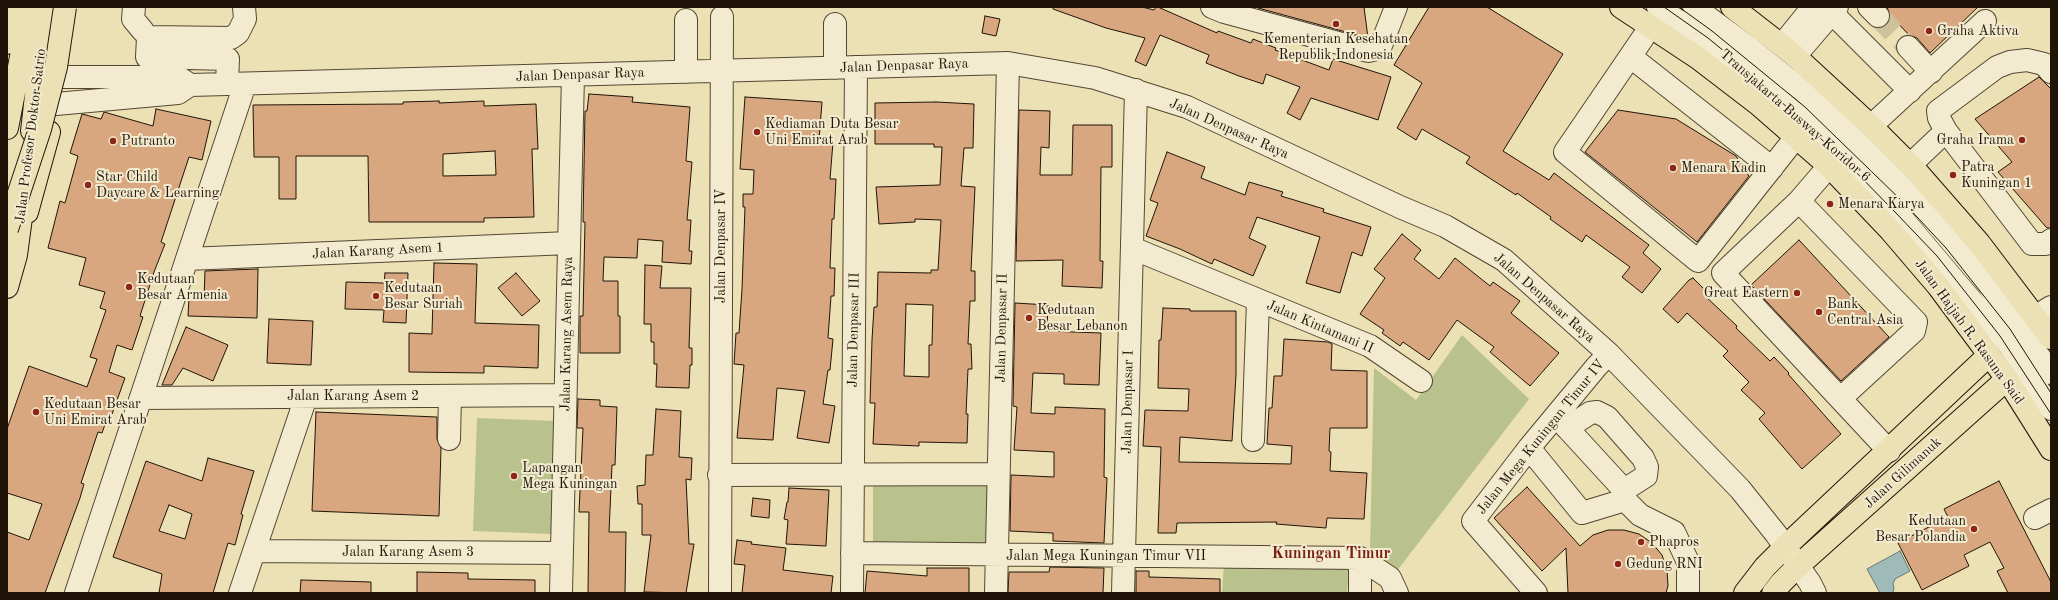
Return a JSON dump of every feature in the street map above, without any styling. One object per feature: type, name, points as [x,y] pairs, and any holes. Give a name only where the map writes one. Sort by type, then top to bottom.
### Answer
[{"type":"main road","points":[[7,43],[11,7]]},
{"type":"main road","name":"Jalan Profesor Doktor Satrio","points":[[7,128],[22,52],[27,7]]},
{"type":"main road","name":"Jalan Profesor Doktor Satrio","points":[[7,287],[16,255],[46,7]]},
{"type":"main road","points":[[7,229],[40,130],[56,67],[65,7]]},
{"type":"main road","points":[[16,255],[62,78],[68,51],[73,7]]},
{"type":"main road","name":"Jalan Hajjah R. Rasuna Said","points":[[1621,7],[1655,17],[1698,58],[1796,137],[1829,166],[1891,230],[1938,286],[2007,379],[2051,449]]},
{"type":"main road","points":[[1732,7],[1788,51],[1871,126],[1914,169],[1979,243],[2043,312],[2051,337]]},
{"type":"main road","name":"Jalan Gilimanuk","points":[[1745,593],[1765,567],[1785,547],[1989,355]]},
{"type":"main road","name":"Jalan Gilimanuk","points":[[1773,593],[1798,566],[2007,379]]},
{"type":"main road","points":[[1959,384],[1977,406]]},
{"type":"street","points":[[134,7],[133,19],[143,31]]},
{"type":"street","points":[[76,593],[187,260],[236,84],[228,59],[162,67],[147,57],[148,37],[231,38],[238,33],[245,19],[244,7]]},
{"type":"street","points":[[1212,7],[1224,12],[1368,51],[1380,48],[1396,7]]},
{"type":"street","name":"Transjakarta Busway Koridor 6","points":[[1694,7],[1747,46],[1806,93],[1912,194],[1988,285],[2051,372]]},
{"type":"street","points":[[1788,51],[1827,9],[1910,91]]},
{"type":"street","name":"Jalan Denpasar IV","points":[[720,593],[719,475],[722,17]]},
{"type":"street","points":[[1655,17],[1631,57],[1565,152],[1698,262],[1796,137]]},
{"type":"street","name":"Transjakarta Busway Koridor 6","points":[[1655,17],[1721,50],[1820,134],[1875,186],[2009,345],[2051,409]]},
{"type":"street","points":[[686,20],[686,72]]},
{"type":"street","points":[[1871,126],[1985,21]]},
{"type":"street","points":[[835,24],[835,68]]},
{"type":"street","points":[[1908,48],[1931,72]]},
{"type":"street","points":[[1631,57],[1772,168]]},
{"type":"street","points":[[2051,72],[2044,64],[2027,60],[2010,62],[1997,67],[1938,111],[1939,118],[1949,135],[2032,244],[2046,244],[2051,240]]},
{"type":"street","name":"Jalan Denpasar Raya","points":[[56,104],[178,93],[190,85],[1008,63],[1095,78],[1187,107],[1400,207],[1445,226],[1474,241],[1504,260],[1609,354],[1740,489],[1785,547],[1815,593]]},
{"type":"street","name":"Jalan Denpasar II","points":[[996,593],[1008,63]]},
{"type":"street","name":"Jalan Denpasar Raya","points":[[62,78],[162,67],[190,85]]},
{"type":"street","name":"Jalan Denpasar III","points":[[852,593],[856,67]]},
{"type":"street","name":"Jalan Karang Asem Raya","points":[[560,593],[573,75]]},
{"type":"street","name":"Jalan Denpasar I","points":[[1123,593],[1136,90]]},
{"type":"street","points":[[1914,169],[1949,135]]},
{"type":"street","points":[[1829,166],[1799,201],[1723,272],[1889,450]]},
{"type":"street","points":[[1799,201],[1916,322],[1914,331],[1841,398]]},
{"type":"street","name":"Jalan Karang Asem 1","points":[[187,260],[569,243]]},
{"type":"street","name":"Jalan Kintamani II","points":[[1132,248],[1370,346],[1421,381]]},
{"type":"street","name":"Jalan Kintamani II","points":[[1253,440],[1258,301]]},
{"type":"street","name":"Jalan Mega Kuningan Timur IV","points":[[1536,593],[1473,521],[1529,448],[1562,422],[1597,366],[1609,354]]},
{"type":"street","name":"Jalan Karang Asem 2","points":[[141,398],[565,395]]},
{"type":"street","points":[[449,439],[450,396]]},
{"type":"street","points":[[240,593],[306,397]]},
{"type":"street","points":[[1529,448],[1582,513],[1624,495],[1646,476],[1647,467],[1643,458],[1607,417],[1597,412],[1562,422],[1624,495],[1640,515],[1674,532],[1688,562],[1688,593]]},
{"type":"street","points":[[719,475],[998,474]]},
{"type":"street","name":"Jalan Karang Asem 3","points":[[254,551],[562,553]]},
{"type":"street","name":"Jalan Mega Kuningan Timur VII","points":[[852,553],[1360,558]]},
{"type":"street","points":[[1360,558],[1360,593]]},
{"type":"street","points":[[1360,558],[1390,578],[1397,593]]},
{"type":"green space","points":[[1462,335],[1529,399],[1396,572],[1383,558],[1370,551],[1374,368],[1416,400]]},
{"type":"green space","name":"Lapangan Mega Kuningan","points":[[477,418],[556,421],[552,534],[473,531]]},
{"type":"green space","points":[[873,477],[991,478],[990,543],[873,542]]},
{"type":"green space","points":[[1224,563],[1349,566],[1347,593],[1222,593]]},
{"type":"water","points":[[1900,551],[1910,571],[1895,579],[1893,584],[1893,593],[1880,593],[1867,569]]},
{"type":"building","points":[[1053,7],[1142,7],[1154,10],[1158,7],[1217,33],[1218,31],[1251,43],[1253,39],[1276,48],[1275,50],[1329,70],[1333,59],[1391,77],[1378,120],[1311,98],[1300,120],[1287,113],[1300,87],[1266,74],[1263,84],[1239,76],[1206,63],[1209,55],[1160,35],[1146,66],[1135,61],[1145,38],[1106,28],[1053,9]]},
{"type":"building","name":"Kementerian Kesehatan Republik Indonesia","points":[[1364,7],[1368,38],[1258,8]]},
{"type":"building","points":[[1429,7],[1487,7],[1563,54],[1503,151],[1549,180],[1554,173],[1649,245],[1643,253],[1661,269],[1642,293],[1622,277],[1630,267],[1586,235],[1582,242],[1550,219],[1551,217],[1517,193],[1516,195],[1466,163],[1470,157],[1422,129],[1416,140],[1397,128],[1422,83],[1394,65]]},
{"type":"building","name":"Graha Aktiva","points":[[1887,7],[1978,7],[1930,53],[1917,38],[1909,35],[1890,15]]},
{"type":"building","points":[[985,16],[1000,19],[996,36],[982,33]]},
{"type":"building","name":"Graha Irama","points":[[2039,77],[2051,89],[2051,228],[2047,228],[1998,172],[2012,162],[1975,119]]},
{"type":"building","points":[[589,94],[633,97],[632,102],[690,107],[686,161],[692,162],[687,220],[691,220],[689,251],[692,251],[691,264],[662,262],[663,241],[638,239],[637,258],[604,257],[603,281],[618,281],[620,353],[580,353],[580,316],[583,316],[585,222],[583,222],[585,111],[587,111]]},
{"type":"building","points":[[745,97],[822,102],[819,141],[833,142],[830,179],[836,179],[834,219],[832,219],[830,268],[835,268],[834,296],[831,296],[828,338],[833,339],[830,370],[828,370],[823,404],[835,406],[829,443],[797,438],[805,391],[777,388],[773,440],[737,438],[744,365],[734,364],[736,333],[739,333],[742,289],[745,207],[743,207],[743,194],[753,194],[754,170],[740,169]]},
{"type":"building","points":[[439,101],[439,103],[484,101],[484,106],[536,104],[538,149],[532,149],[534,217],[484,218],[484,222],[369,222],[368,156],[296,156],[296,199],[279,199],[279,157],[254,157],[253,105],[403,104],[403,102]],"holes":[[[495,151],[496,175],[443,176],[443,154]]]},
{"type":"building","points":[[936,102],[974,104],[973,148],[964,148],[961,186],[975,187],[971,271],[975,271],[975,301],[970,301],[968,344],[971,344],[972,369],[968,369],[966,414],[968,414],[967,443],[919,442],[919,446],[873,444],[875,403],[870,403],[874,307],[877,307],[878,272],[931,273],[931,270],[938,270],[941,220],[915,219],[915,222],[879,224],[876,187],[940,185],[942,147],[934,147],[934,144],[875,144],[875,103]],"holes":[[[906,304],[933,305],[932,345],[929,345],[929,377],[904,376]]]},
{"type":"building","points":[[156,109],[211,121],[202,160],[189,157],[161,242],[165,244],[154,272],[140,316],[143,317],[132,350],[117,345],[109,372],[125,378],[112,414],[109,413],[102,433],[98,432],[81,483],[84,484],[80,498],[45,593],[7,593],[7,532],[29,540],[42,504],[7,493],[7,429],[29,366],[87,387],[97,359],[90,357],[106,310],[100,308],[105,292],[79,285],[86,258],[48,248],[60,201],[65,203],[78,156],[70,153],[82,114],[101,119],[104,112],[153,126]]},
{"type":"building","points":[[1019,110],[1050,111],[1049,148],[1041,147],[1040,175],[1072,175],[1073,125],[1112,125],[1112,167],[1101,167],[1100,261],[1103,261],[1102,288],[1062,286],[1063,260],[1016,261]]},
{"type":"building","name":"Menara Kadin","points":[[1618,110],[1676,119],[1736,156],[1749,176],[1697,242],[1585,152]]},
{"type":"building","points":[[1167,152],[1205,167],[1201,178],[1245,195],[1249,182],[1283,192],[1281,196],[1324,209],[1323,212],[1371,227],[1362,256],[1352,252],[1340,293],[1306,283],[1320,237],[1257,217],[1249,238],[1266,246],[1253,276],[1214,259],[1212,264],[1180,249],[1146,236],[1158,203],[1150,200]]},
{"type":"building","points":[[1402,234],[1421,250],[1414,259],[1439,279],[1455,258],[1490,286],[1493,282],[1520,301],[1511,313],[1559,353],[1530,386],[1490,352],[1494,347],[1457,320],[1429,360],[1403,342],[1400,346],[1382,333],[1384,330],[1360,314],[1385,278],[1374,269]]},
{"type":"building","name":"Bank Central Asia","points":[[1799,240],[1889,337],[1841,381],[1751,285]]},
{"type":"building","points":[[434,263],[477,264],[475,323],[539,325],[538,368],[484,366],[484,373],[409,372],[409,333],[432,334]]},
{"type":"building","points":[[645,265],[662,266],[660,288],[691,288],[689,348],[692,348],[692,365],[690,365],[689,388],[656,387],[657,364],[654,364],[654,342],[651,342],[651,324],[644,324]]},
{"type":"building","points":[[258,269],[257,318],[188,316],[189,298],[204,299],[205,271]]},
{"type":"building","name":"Kedutaan Besar Suriah","points":[[385,273],[408,273],[406,323],[383,322],[384,310],[345,309],[346,282],[384,283]]},
{"type":"building","points":[[516,273],[540,301],[522,316],[498,288]]},
{"type":"building","points":[[1693,278],[1707,292],[1704,295],[1737,326],[1736,328],[1770,361],[1774,357],[1841,434],[1802,469],[1759,419],[1765,413],[1741,390],[1749,382],[1723,356],[1728,351],[1687,313],[1678,323],[1663,309],[1689,280]]},
{"type":"building","points":[[1015,303],[1048,305],[1047,331],[1101,333],[1099,385],[1064,384],[1064,374],[1033,373],[1031,413],[1055,414],[1055,407],[1105,409],[1104,477],[1107,478],[1104,543],[1053,541],[1053,533],[1010,531],[1011,475],[1054,477],[1054,452],[1014,450],[1017,407],[1013,406]]},
{"type":"building","points":[[1163,308],[1190,309],[1190,311],[1236,311],[1236,375],[1232,441],[1180,437],[1179,462],[1291,464],[1292,446],[1267,444],[1269,408],[1272,408],[1274,376],[1282,376],[1284,339],[1328,342],[1332,344],[1331,370],[1367,371],[1367,428],[1330,428],[1329,451],[1331,452],[1330,471],[1367,473],[1364,519],[1327,518],[1326,528],[1276,524],[1277,522],[1177,523],[1176,533],[1158,533],[1161,447],[1143,446],[1145,410],[1188,411],[1189,389],[1158,388],[1159,340],[1161,340]]},
{"type":"building","points":[[269,319],[313,321],[311,365],[267,363]]},
{"type":"building","points":[[186,327],[228,345],[213,381],[183,368],[172,385],[162,385]]},
{"type":"building","points":[[578,399],[600,400],[600,406],[617,407],[615,465],[612,465],[609,532],[626,532],[625,593],[588,593],[589,512],[579,512],[583,428],[577,428]]},
{"type":"building","points":[[656,409],[681,411],[679,457],[692,458],[691,480],[686,479],[689,544],[694,544],[686,593],[644,592],[651,535],[642,535],[642,504],[638,504],[637,486],[645,485],[646,455],[653,455]]},
{"type":"building","points":[[316,412],[437,417],[437,439],[441,448],[439,516],[312,511]]},
{"type":"building","points":[[208,458],[254,471],[241,514],[243,515],[235,545],[228,543],[213,593],[159,593],[162,574],[113,557],[146,461],[202,481]],"holes":[[[169,505],[192,514],[185,539],[159,531]]]},
{"type":"building","name":"Kedutaan Besar Polandia","points":[[1999,481],[2051,582],[2051,593],[2008,593],[1997,571],[2004,568],[1990,542],[1964,555],[1969,566],[1922,590],[1898,543],[1948,517],[1944,509]]},
{"type":"building","name":"Gedung RNI","points":[[1527,487],[1580,546],[1593,535],[1608,530],[1624,530],[1639,534],[1652,543],[1662,555],[1667,570],[1668,586],[1666,593],[1568,593],[1566,548],[1542,571],[1494,518]]},
{"type":"building","points":[[789,488],[829,490],[826,546],[786,544],[788,520],[784,519],[788,502]]},
{"type":"building","points":[[753,498],[770,500],[769,518],[751,516]]},
{"type":"building","points":[[737,540],[752,542],[751,544],[786,548],[783,570],[833,576],[831,593],[742,593],[745,565],[734,564]]},
{"type":"building","points":[[1050,567],[1104,568],[1103,593],[1008,593],[1009,572],[1049,572]]},
{"type":"building","points":[[927,568],[969,568],[969,593],[865,593],[867,571],[927,576]]},
{"type":"building","points":[[1136,571],[1149,571],[1149,577],[1220,579],[1220,593],[1136,593]]},
{"type":"building","points":[[417,572],[468,573],[468,579],[535,580],[535,593],[417,593]]},
{"type":"building","points":[[301,580],[371,582],[371,593],[300,593]]},
{"type":"tunnel","points":[[1878,16],[1908,47]]},
{"type":"tram line","points":[[1664,7],[1708,38],[1747,70],[1848,164],[1937,256],[2000,336],[2051,414]]},
{"type":"tram line","points":[[1679,7],[1712,31],[1805,107],[1904,203],[1946,248],[2010,329],[2051,393]]},
{"type":"place","name":"Kementerian Kesehatan Republik Indonesia","points":[[1336,24]]},
{"type":"place","name":"Graha Aktiva","points":[[1929,31]]},
{"type":"place","name":"Kediaman Duta Besar Uni Emirat Arab","points":[[757,132]]},
{"type":"place","name":"Graha Irama","points":[[2022,140]]},
{"type":"place","name":"Putranto","points":[[113,141]]},
{"type":"place","name":"Menara Kadin","points":[[1673,168]]},
{"type":"place","name":"Patra Kuningan 1","points":[[1953,175]]},
{"type":"place","name":"Star Child Daycare & Learning","points":[[88,185]]},
{"type":"place","name":"Menara Karya","points":[[1830,204]]},
{"type":"place","name":"Kedutaan Besar Armenia","points":[[129,287]]},
{"type":"place","name":"Great Eastern","points":[[1797,293]]},
{"type":"place","name":"Kedutaan Besar Suriah","points":[[376,296]]},
{"type":"place","name":"Bank Central Asia","points":[[1819,312]]},
{"type":"place","name":"Kedutaan Besar Lebanon","points":[[1029,318]]},
{"type":"place","name":"Kedutaan Besar Uni Emirat Arab","points":[[36,412]]},
{"type":"place","name":"Lapangan Mega Kuningan","points":[[514,476]]},
{"type":"place","name":"Kedutaan Besar Polandia","points":[[1974,529]]},
{"type":"place","name":"Phapros","points":[[1641,542]]},
{"type":"place","name":"Gedung RNI","points":[[1618,564]]},
{"type":"district","name":"Kuningan Timur","points":[[1331,554]]}]
